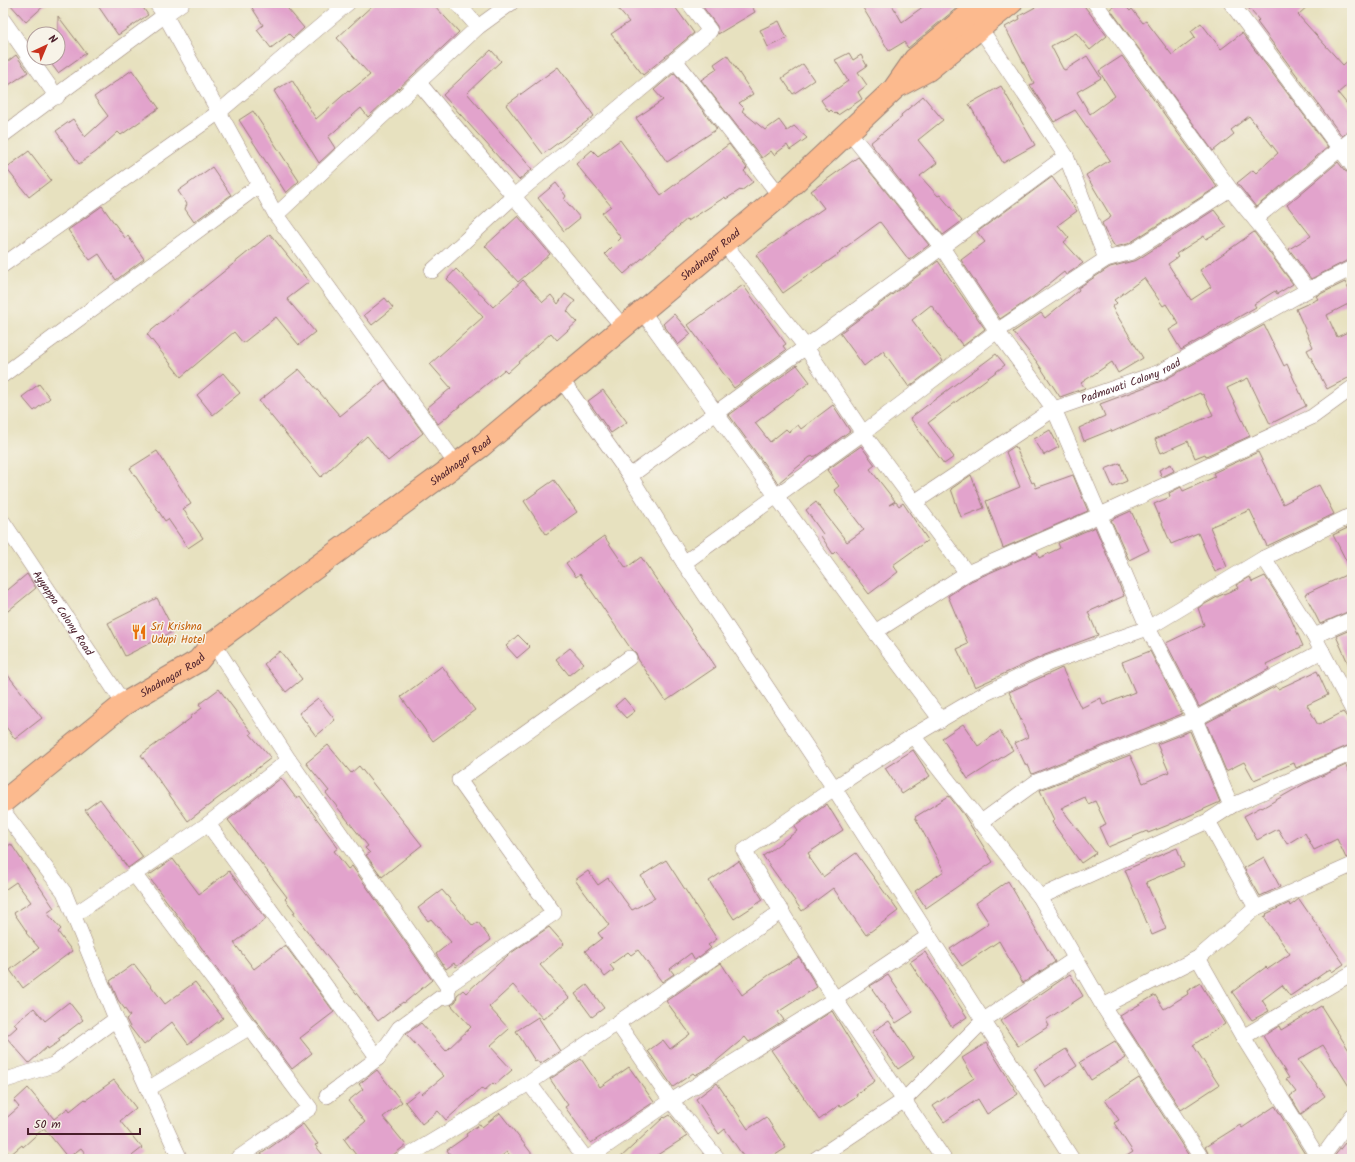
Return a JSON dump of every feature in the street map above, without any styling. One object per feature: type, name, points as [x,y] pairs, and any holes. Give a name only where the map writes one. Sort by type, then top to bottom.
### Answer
[{"type":"main road","name":"Shadnagar Road","points":[[3,802],[124,704],[198,661],[213,643],[457,465],[780,196],[894,89],[915,59],[984,3]]},
{"type":"main road","name":"Shadnagar Road","points":[[894,89],[928,70],[1011,3]]},
{"type":"street","points":[[156,3],[165,15],[258,186],[276,216],[457,465]]},
{"type":"street","points":[[3,135],[182,3]]},
{"type":"street","points":[[3,265],[219,112],[348,3]]},
{"type":"street","points":[[457,3],[478,27]]},
{"type":"street","points":[[276,216],[420,83],[478,27],[511,3]]},
{"type":"street","points":[[432,271],[514,196],[710,31],[689,3]]},
{"type":"street","points":[[1095,3],[1230,189],[1255,219],[1308,290]]},
{"type":"street","points":[[1231,3],[1352,165]]},
{"type":"street","points":[[3,20],[57,96]]},
{"type":"street","points":[[980,28],[1066,156],[1106,259]]},
{"type":"street","points":[[675,60],[780,196]]},
{"type":"street","points":[[420,83],[623,327]]},
{"type":"street","points":[[848,131],[941,246],[997,331],[1054,409],[1148,628],[1195,719],[1231,806]]},
{"type":"street","points":[[1255,219],[1352,139]]},
{"type":"street","points":[[630,476],[941,246],[1066,156]]},
{"type":"street","points":[[3,375],[258,186]]},
{"type":"street","points":[[684,563],[863,434],[997,331],[1106,259],[1132,252],[1230,189]]},
{"type":"street","points":[[723,242],[805,346],[863,434],[967,573]]},
{"type":"street","name":"Padmavati Colony road","points":[[915,502],[1054,409],[1160,372],[1308,290],[1351,271]]},
{"type":"street","points":[[642,311],[875,632],[941,720]]},
{"type":"street","points":[[561,379],[630,476],[684,563],[834,788],[1072,1159]]},
{"type":"street","points":[[875,632],[967,573],[1100,515],[1312,417],[1352,388]]},
{"type":"street","points":[[944,1159],[835,1000],[744,851],[834,788],[913,736],[1002,684],[1036,669],[1148,628],[1264,558],[1352,515]]},
{"type":"street","name":"Ayyappa Colony Road","points":[[3,522],[124,704]]},
{"type":"street","points":[[1264,558],[1314,636],[1352,709]]},
{"type":"street","points":[[1314,636],[1352,619]]},
{"type":"street","points":[[213,643],[290,760],[447,986],[448,997],[440,998],[399,1028],[378,1058],[327,1096]]},
{"type":"street","points":[[980,823],[1036,782],[1195,719],[1322,651]]},
{"type":"street","points":[[447,986],[554,912],[459,780],[629,658]]},
{"type":"street","points":[[913,736],[1040,898],[1103,1006],[1202,1159]]},
{"type":"street","points":[[1040,898],[1208,821],[1231,806],[1352,753]]},
{"type":"street","points":[[74,915],[208,824],[290,760]]},
{"type":"street","points":[[3,811],[64,892],[116,1019],[180,1159]]},
{"type":"street","points":[[1208,821],[1256,908]]},
{"type":"street","points":[[208,824],[378,1058]]},
{"type":"street","points":[[1103,1006],[1198,958],[1256,908],[1352,865]]},
{"type":"street","points":[[134,874],[310,1108],[237,1159]]},
{"type":"street","points":[[403,1159],[529,1083],[618,1024],[782,911]]},
{"type":"street","points":[[529,1083],[586,1159],[670,1101],[835,1000],[929,936]]},
{"type":"street","points":[[1198,958],[1244,1037],[1320,1159],[1352,1116]]},
{"type":"street","points":[[816,1159],[903,1101],[984,1020],[1075,959]]},
{"type":"street","points":[[1244,1037],[1352,973]]},
{"type":"street","points":[[3,1081],[53,1065],[116,1019]]},
{"type":"street","points":[[618,1024],[670,1101],[718,1159]]},
{"type":"street","points":[[148,1089],[250,1027]]},
{"type":"building","points":[[9,3],[47,3],[26,22]]},
{"type":"building","points":[[96,3],[140,3],[148,15],[118,35]]},
{"type":"building","points":[[249,3],[283,3],[304,28],[293,38],[289,34],[271,48],[257,30],[263,25]]},
{"type":"building","points":[[375,3],[432,3],[459,32],[368,117],[361,108],[328,137],[335,148],[319,163],[274,91],[292,80],[316,119],[348,91],[349,92],[370,75],[337,38]]},
{"type":"building","points":[[613,3],[672,3],[694,33],[643,75],[611,34],[629,22]]},
{"type":"building","points":[[700,3],[750,3],[755,12],[718,34],[717,26]]},
{"type":"building","points":[[860,3],[891,3],[902,22],[928,3],[963,3],[908,48],[904,42],[889,51]]},
{"type":"building","points":[[1043,3],[1082,3],[1107,36],[1090,50],[1076,33],[1051,46],[1063,69],[1065,70],[1087,56],[1101,78],[1077,92],[1090,114],[1115,96],[1099,71],[1122,56],[1217,187],[1128,244],[1115,247],[1105,231],[1102,223],[1111,217],[1086,175],[1110,160],[1075,110],[1054,122],[1030,85],[1034,83],[1005,27],[1020,19],[1019,16]]},
{"type":"building","points":[[1118,3],[1123,3],[1130,11],[1132,9],[1143,23],[1146,21],[1172,55],[1195,37],[1191,31],[1201,23],[1221,49],[1242,33],[1328,147],[1256,207],[1237,183],[1253,170],[1256,173],[1278,153],[1249,116],[1231,130],[1234,134],[1213,151],[1110,9]]},
{"type":"building","points":[[1244,3],[1311,3],[1298,15],[1343,65],[1352,57],[1352,81],[1338,93],[1352,110],[1352,130],[1342,136],[1257,22],[1259,20]]},
{"type":"building","points":[[58,16],[66,26],[58,26]]},
{"type":"building","points":[[779,21],[787,38],[768,47],[760,30]]},
{"type":"building","points":[[66,27],[86,53],[58,73],[53,66],[66,66]]},
{"type":"building","points":[[491,50],[501,61],[467,93],[532,169],[519,180],[443,95]]},
{"type":"building","points":[[849,53],[853,60],[861,55],[867,66],[858,72],[867,85],[858,92],[862,99],[838,115],[831,110],[829,112],[821,100],[848,81],[835,60]]},
{"type":"building","points":[[16,55],[28,72],[3,89],[3,65]]},
{"type":"building","points":[[727,55],[753,94],[739,103],[744,108],[742,111],[765,130],[779,120],[787,131],[794,126],[807,138],[790,150],[787,145],[774,155],[771,151],[762,158],[701,80],[717,69],[714,64]]},
{"type":"building","points":[[803,64],[814,80],[793,94],[782,78]]},
{"type":"building","points":[[558,67],[594,116],[543,154],[506,105]]},
{"type":"building","points":[[132,70],[159,108],[121,135],[118,132],[96,152],[79,164],[56,131],[73,119],[85,137],[108,116],[94,97]]},
{"type":"building","points":[[674,73],[717,129],[667,162],[636,118],[663,100],[654,90]]},
{"type":"building","points":[[1001,86],[1035,145],[1003,163],[969,104]]},
{"type":"building","points":[[923,96],[943,120],[918,140],[937,163],[920,176],[938,196],[940,195],[962,221],[943,235],[870,143],[902,117],[901,115]]},
{"type":"building","points":[[253,111],[299,181],[286,193],[239,120]]},
{"type":"building","points":[[620,140],[661,195],[729,144],[747,168],[744,171],[753,182],[741,191],[740,190],[726,199],[725,197],[688,221],[687,219],[624,274],[605,254],[621,238],[602,213],[611,206],[576,164],[592,150],[598,156]]},
{"type":"building","points":[[29,151],[51,180],[29,197],[6,168]]},
{"type":"building","points":[[858,157],[929,245],[909,260],[880,222],[839,252],[840,253],[783,293],[756,255],[824,208],[811,191]]},
{"type":"building","points":[[1338,162],[1345,171],[1352,174],[1352,258],[1311,279],[1289,249],[1311,236],[1287,205]]},
{"type":"building","points":[[212,167],[231,195],[194,222],[185,209],[187,204],[178,191]]},
{"type":"building","points":[[1052,177],[1077,211],[1058,225],[1069,238],[1064,242],[1083,263],[1066,275],[1064,272],[1034,296],[1000,319],[961,260],[985,242],[977,232]]},
{"type":"building","points":[[556,183],[566,196],[564,199],[580,218],[564,231],[538,198]]},
{"type":"building","points":[[102,206],[125,238],[128,236],[144,259],[116,280],[99,254],[90,260],[68,230]]},
{"type":"building","points":[[1214,210],[1227,227],[1206,239],[1204,236],[1176,254],[1178,257],[1168,264],[1191,300],[1211,287],[1200,270],[1254,232],[1293,284],[1277,294],[1275,291],[1254,304],[1256,307],[1181,350],[1169,330],[1179,324],[1166,304],[1163,306],[1144,278],[1114,300],[1117,303],[1112,307],[1143,358],[1118,373],[1112,362],[1081,383],[1085,388],[1060,397],[1037,362],[1013,332],[1041,313],[1045,318],[1079,290],[1078,288],[1110,267],[1137,260]]},
{"type":"building","points":[[518,216],[550,254],[518,282],[485,246]]},
{"type":"building","points":[[270,234],[309,282],[287,299],[315,332],[299,345],[276,317],[243,343],[234,332],[181,377],[147,334]]},
{"type":"building","points":[[938,261],[985,329],[963,346],[931,305],[912,320],[943,361],[909,387],[883,351],[864,366],[840,333]]},
{"type":"building","points":[[456,269],[493,307],[523,280],[543,302],[551,295],[558,304],[565,294],[575,301],[567,311],[577,322],[557,340],[551,333],[507,373],[504,370],[438,424],[427,408],[451,388],[430,364],[483,317],[447,279]]},
{"type":"building","points":[[1345,282],[1352,296],[1352,302],[1327,315],[1337,337],[1352,330],[1352,376],[1327,389],[1307,350],[1313,347],[1296,309],[1318,299],[1316,296]]},
{"type":"building","points":[[743,285],[786,344],[783,346],[786,350],[734,388],[688,325]]},
{"type":"building","points":[[385,298],[393,308],[372,325],[364,315]]},
{"type":"building","points":[[674,314],[691,334],[678,345],[663,324]]},
{"type":"building","points":[[1264,325],[1284,366],[1287,364],[1306,406],[1270,424],[1248,378],[1227,388],[1250,436],[1206,456],[1205,454],[1195,458],[1188,441],[1161,453],[1155,439],[1213,415],[1203,394],[1201,395],[1200,393],[1112,432],[1111,430],[1084,441],[1079,428],[1105,416],[1100,404],[1164,380]]},
{"type":"building","points":[[996,354],[1005,365],[928,423],[954,457],[944,464],[910,418]]},
{"type":"building","points":[[797,365],[810,382],[755,423],[770,442],[786,429],[789,432],[798,425],[801,429],[833,405],[850,431],[816,456],[810,457],[778,483],[729,415]]},
{"type":"building","points":[[299,369],[340,416],[385,380],[423,433],[388,461],[367,436],[321,477],[259,401]]},
{"type":"building","points":[[223,373],[240,393],[213,415],[197,395]]},
{"type":"building","points":[[39,384],[50,398],[34,411],[22,397]]},
{"type":"building","points":[[603,390],[627,422],[611,433],[588,401]]},
{"type":"building","points":[[1050,430],[1059,447],[1044,455],[1034,439]]},
{"type":"building","points":[[861,446],[875,465],[870,469],[895,501],[889,505],[896,502],[899,506],[903,503],[928,540],[893,565],[898,572],[869,594],[836,551],[833,554],[821,536],[823,534],[806,510],[816,502],[847,542],[864,530],[834,490],[839,486],[827,470]]},
{"type":"building","points":[[1015,446],[1032,483],[1034,482],[1036,488],[1073,475],[1088,511],[1003,548],[986,501],[1020,487],[1006,452]]},
{"type":"building","points":[[157,451],[191,504],[183,509],[203,538],[188,548],[168,519],[165,521],[130,468]]},
{"type":"building","points":[[1258,452],[1283,504],[1319,485],[1334,514],[1267,546],[1250,510],[1210,527],[1227,567],[1215,572],[1198,533],[1171,544],[1154,504],[1170,497],[1169,493],[1181,487],[1183,491],[1215,477],[1213,473]]},
{"type":"building","points":[[1120,463],[1127,481],[1113,487],[1105,469]]},
{"type":"building","points":[[1171,464],[1174,471],[1162,477],[1159,470]]},
{"type":"building","points":[[971,475],[984,508],[961,517],[951,489]]},
{"type":"building","points":[[554,480],[577,512],[546,534],[524,501]]},
{"type":"building","points":[[1131,511],[1149,550],[1129,560],[1111,520]]},
{"type":"building","points":[[1352,526],[1352,572],[1333,535]]},
{"type":"building","points":[[1095,527],[1124,596],[1088,612],[1098,635],[1045,655],[975,687],[957,649],[968,644],[948,596],[971,581],[1037,552],[1039,558],[1060,548],[1058,543]]},
{"type":"building","points":[[604,536],[626,568],[641,557],[716,667],[666,701],[638,659],[636,653],[631,649],[580,574],[576,577],[566,563]]},
{"type":"building","points":[[1352,572],[1352,610],[1320,624],[1305,594]]},
{"type":"building","points":[[27,574],[36,588],[3,615],[3,594]]},
{"type":"building","points":[[1265,576],[1288,612],[1303,646],[1266,664],[1269,669],[1199,707],[1166,643],[1204,625],[1198,608],[1219,596],[1238,588],[1236,585],[1250,577],[1252,582]]},
{"type":"building","points":[[157,598],[174,631],[125,656],[108,623]]},
{"type":"building","points":[[1352,629],[1352,672],[1336,636]]},
{"type":"building","points":[[518,635],[530,647],[517,658],[506,646]]},
{"type":"building","points":[[570,648],[584,663],[569,675],[556,659]]},
{"type":"building","points":[[280,651],[302,679],[286,692],[264,664]]},
{"type":"building","points":[[1150,651],[1182,714],[1032,774],[1028,765],[1026,766],[1015,743],[1028,737],[1009,692],[1062,668],[1081,708],[1101,698],[1103,705],[1135,692],[1122,662]]},
{"type":"building","points":[[442,666],[475,710],[433,741],[401,697]]},
{"type":"building","points":[[3,669],[42,718],[15,739],[3,723]]},
{"type":"building","points":[[1317,671],[1328,695],[1307,705],[1318,725],[1343,712],[1352,724],[1352,744],[1296,768],[1294,763],[1254,780],[1244,762],[1226,771],[1206,723],[1276,686],[1278,689]]},
{"type":"building","points":[[219,689],[252,733],[250,734],[271,758],[188,821],[141,755],[191,718],[190,717],[202,708],[199,704]]},
{"type":"building","points":[[318,698],[335,720],[316,736],[299,713]]},
{"type":"building","points":[[624,698],[635,711],[626,718],[615,706]]},
{"type":"building","points":[[963,724],[978,746],[1000,731],[1013,750],[968,779],[942,738]]},
{"type":"building","points":[[1190,731],[1220,802],[1166,826],[1148,833],[1147,831],[1108,847],[1099,827],[1106,824],[1095,801],[1088,804],[1085,797],[1061,808],[1096,853],[1081,863],[1052,822],[1054,820],[1040,790],[1130,755],[1143,783],[1169,772],[1157,744]]},
{"type":"building","points":[[328,745],[351,773],[359,766],[422,845],[382,877],[366,855],[370,853],[365,848],[368,846],[326,793],[329,791],[306,763]]},
{"type":"building","points":[[913,750],[930,776],[902,794],[885,768]]},
{"type":"building","points":[[1346,765],[1352,778],[1352,856],[1346,858],[1337,839],[1314,850],[1305,833],[1287,844],[1278,829],[1257,840],[1244,816],[1261,807],[1262,808],[1304,784]]},
{"type":"building","points":[[281,778],[296,798],[300,796],[338,848],[334,851],[348,869],[352,866],[432,980],[404,1003],[403,1002],[378,1021],[293,913],[295,912],[285,899],[287,897],[228,820]]},
{"type":"building","points":[[949,796],[964,815],[993,862],[926,908],[915,891],[944,871],[915,817]]},
{"type":"building","points":[[100,799],[143,857],[128,868],[85,810]]},
{"type":"building","points":[[827,804],[843,830],[808,853],[810,856],[809,857],[823,877],[856,853],[898,911],[866,935],[833,888],[802,911],[763,856],[797,831],[794,827]]},
{"type":"building","points":[[11,844],[54,908],[47,913],[61,929],[58,932],[72,951],[23,988],[10,970],[39,948],[26,933],[27,932],[14,913],[31,902],[16,882],[3,891],[3,849]]},
{"type":"building","points":[[1177,848],[1184,866],[1146,882],[1166,929],[1152,935],[1125,870]]},
{"type":"building","points":[[1264,857],[1280,887],[1260,896],[1244,868]]},
{"type":"building","points":[[173,859],[199,894],[229,871],[266,919],[234,943],[254,969],[285,945],[334,1012],[300,1038],[312,1053],[292,1069],[148,876]]},
{"type":"building","points":[[666,860],[717,939],[708,945],[711,948],[695,960],[691,953],[670,969],[674,974],[662,982],[638,950],[631,955],[628,952],[610,965],[614,970],[605,977],[585,951],[602,938],[598,933],[609,925],[575,880],[588,871],[598,885],[608,878],[632,910],[655,898],[641,876]]},
{"type":"building","points":[[739,861],[763,900],[734,919],[709,881]]},
{"type":"building","points":[[1008,881],[1055,962],[1023,983],[999,941],[962,966],[950,949],[989,923],[976,903]]},
{"type":"building","points":[[442,890],[473,926],[478,922],[491,940],[456,967],[454,963],[446,969],[436,954],[451,942],[431,919],[428,921],[418,908]]},
{"type":"building","points":[[1299,899],[1344,964],[1332,972],[1330,969],[1290,996],[1282,985],[1262,1000],[1269,1011],[1252,1020],[1232,992],[1266,967],[1268,969],[1290,954],[1264,917],[1267,915],[1266,914],[1289,903],[1290,906]]},
{"type":"building","points":[[549,927],[564,944],[540,965],[569,998],[543,1019],[513,985],[489,1007],[509,1029],[490,1046],[512,1070],[495,1085],[493,1083],[484,1091],[482,1088],[446,1120],[438,1111],[422,1124],[405,1102],[419,1091],[422,1094],[444,1076],[406,1034],[421,1023],[446,1051],[471,1027],[451,1005],[456,1001],[457,995],[463,990],[466,993],[508,955]]},
{"type":"building","points":[[925,952],[967,1017],[952,1027],[910,962]]},
{"type":"building","points":[[799,957],[817,987],[778,1012],[784,1020],[749,1042],[745,1037],[708,1068],[695,1075],[693,1073],[673,1087],[648,1051],[663,1040],[670,1049],[690,1034],[666,1001],[721,963],[742,995],[769,975]]},
{"type":"building","points":[[134,964],[165,1004],[195,982],[223,1018],[188,1044],[172,1022],[144,1045],[130,1027],[126,1019],[130,1016],[118,1000],[110,981]]},
{"type":"building","points":[[1070,974],[1083,996],[1046,1020],[1049,1026],[1018,1046],[1001,1021]]},
{"type":"building","points":[[888,975],[913,1012],[896,1023],[870,986]]},
{"type":"building","points":[[1200,983],[1225,1024],[1193,1045],[1219,1085],[1181,1110],[1120,1016],[1155,995],[1164,1009],[1188,994],[1187,991]]},
{"type":"building","points":[[587,985],[604,1008],[592,1017],[575,994]]},
{"type":"building","points":[[69,1002],[83,1020],[58,1039],[60,1041],[48,1049],[47,1047],[29,1063],[6,1037],[17,1027],[14,1024],[34,1008],[45,1021]]},
{"type":"building","points":[[1321,1006],[1352,1055],[1352,1091],[1323,1045],[1298,1060],[1325,1096],[1301,1114],[1290,1096],[1296,1092],[1286,1079],[1289,1078],[1263,1036],[1279,1026],[1281,1030]]},
{"type":"building","points":[[832,1011],[875,1081],[856,1094],[857,1096],[840,1107],[839,1105],[819,1120],[771,1050]]},
{"type":"building","points":[[538,1017],[560,1051],[540,1064],[537,1060],[535,1061],[516,1031]]},
{"type":"building","points":[[889,1021],[914,1058],[898,1069],[872,1032]]},
{"type":"building","points":[[1115,1041],[1126,1058],[1091,1080],[1080,1062]]},
{"type":"building","points":[[986,1043],[1018,1094],[987,1114],[978,1099],[944,1122],[933,1106],[974,1078],[962,1058]]},
{"type":"building","points":[[1066,1049],[1077,1066],[1045,1087],[1034,1069]]},
{"type":"building","points":[[581,1059],[600,1087],[629,1067],[654,1102],[591,1143],[565,1107],[568,1105],[550,1079]]},
{"type":"building","points":[[377,1070],[402,1102],[383,1117],[406,1145],[388,1159],[359,1159],[344,1139],[365,1122],[348,1101],[363,1089],[359,1084]]},
{"type":"building","points":[[1139,1078],[1191,1159],[1122,1159],[1133,1152],[1114,1123],[1119,1120],[1105,1100]]},
{"type":"building","points":[[114,1080],[136,1108],[120,1121],[142,1148],[128,1159],[90,1159],[81,1148],[68,1158],[44,1128],[23,1147],[22,1145],[10,1155],[3,1147],[3,1121],[19,1107],[14,1101],[28,1088],[54,1119],[68,1108],[70,1111]]},
{"type":"building","points":[[717,1083],[748,1129],[766,1117],[786,1148],[769,1159],[745,1159],[725,1129],[719,1134],[696,1099]]},
{"type":"building","points":[[1275,1106],[1308,1159],[1211,1159],[1205,1147],[1240,1125],[1242,1128]]},
{"type":"building","points":[[500,1113],[536,1159],[513,1159],[507,1152],[498,1159],[453,1159],[447,1150],[467,1136],[466,1134],[480,1124],[482,1127]]},
{"type":"building","points":[[670,1115],[687,1136],[651,1159],[619,1159],[664,1117],[665,1118]]},
{"type":"building","points":[[303,1124],[318,1144],[315,1145],[326,1159],[254,1159]]},
{"type":"building","points":[[1345,1143],[1352,1151],[1352,1159],[1332,1159]]},
{"type":"place","name":"Sri Krishna Udupi Hotel","points":[[139,632]]}]
